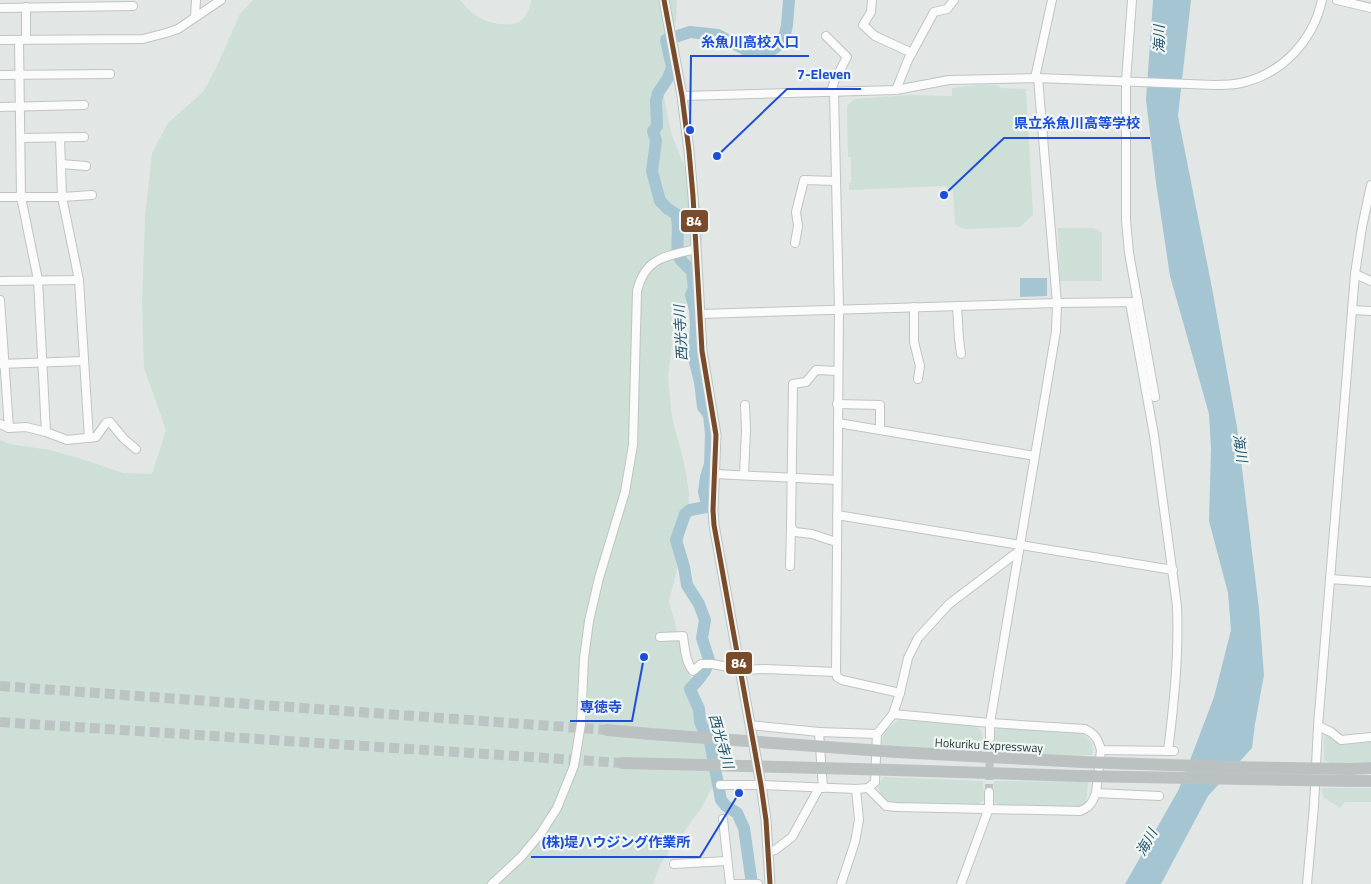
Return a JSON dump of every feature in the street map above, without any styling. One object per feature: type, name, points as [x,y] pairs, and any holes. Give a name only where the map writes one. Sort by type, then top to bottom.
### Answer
[{"type":"highway","name":"Hokuriku Expressway","points":[[607,730],[896,752],[1082,762],[1226,768],[1371,768]]},
{"type":"highway","points":[[622,762],[1079,776],[1371,781]]},
{"type":"main road","points":[[664,0],[682,96],[692,176],[702,351],[716,435],[714,524],[761,785],[766,820],[770,884]]},
{"type":"street","points":[[195,17],[196,0]]},
{"type":"street","points":[[0,40],[143,39],[178,28],[221,0]]},
{"type":"street","points":[[872,0],[870,12],[863,26],[875,36],[912,53]]},
{"type":"street","points":[[896,90],[912,53],[934,12],[947,9],[954,0]]},
{"type":"street","points":[[990,738],[990,723],[1056,331],[1057,303],[1037,78],[1052,0]]},
{"type":"street","points":[[1101,750],[1171,751],[1178,633],[1173,570],[1134,302],[1126,220],[1126,81],[1132,0]]},
{"type":"street","points":[[682,96],[896,90],[948,80],[1037,78],[1214,85],[1240,83],[1268,73],[1285,62],[1300,48],[1311,32],[1322,0]]},
{"type":"street","points":[[1337,0],[1371,8]]},
{"type":"street","points":[[0,8],[133,6]]},
{"type":"street","points":[[26,7],[20,74],[21,196],[38,280],[46,432]]},
{"type":"street","points":[[826,36],[847,57],[834,82],[833,92],[839,309],[836,672],[837,677],[842,680],[900,694]]},
{"type":"street","points":[[0,75],[110,74]]},
{"type":"street","points":[[0,107],[84,105]]},
{"type":"street","points":[[21,138],[84,137]]},
{"type":"street","points":[[60,138],[62,197],[79,280],[88,438]]},
{"type":"street","points":[[61,164],[86,166]]},
{"type":"street","points":[[795,243],[798,226],[796,212],[804,180],[836,180]]},
{"type":"street","points":[[1307,884],[1355,274],[1362,226],[1371,184]]},
{"type":"street","points":[[0,197],[92,195]]},
{"type":"street","points":[[1362,226],[1371,226]]},
{"type":"street","points":[[492,884],[521,857],[542,833],[557,808],[574,766],[581,724],[584,658],[589,621],[599,578],[625,492],[632,452],[637,290],[644,271],[650,265],[665,257],[696,249]]},
{"type":"street","points":[[1355,274],[1371,281]]},
{"type":"street","points":[[0,281],[79,280]]},
{"type":"street","points":[[0,300],[2,364],[9,428]]},
{"type":"street","points":[[700,314],[1134,302]]},
{"type":"street","points":[[1134,302],[1155,397]]},
{"type":"street","points":[[957,306],[962,354]]},
{"type":"street","points":[[914,307],[914,342],[920,366],[918,379]]},
{"type":"street","points":[[1352,310],[1371,311]]},
{"type":"street","points":[[2,364],[84,362]]},
{"type":"street","points":[[790,566],[793,384],[806,382],[816,370],[838,371]]},
{"type":"street","points":[[837,404],[880,405],[880,430]]},
{"type":"street","points":[[744,475],[745,405]]},
{"type":"street","points":[[0,424],[9,428],[26,427],[68,440],[96,437],[106,423],[110,422],[124,440],[136,449]]},
{"type":"street","points":[[838,423],[1035,456]]},
{"type":"street","points":[[715,474],[837,480]]},
{"type":"street","points":[[837,515],[1019,548],[1173,570]]},
{"type":"street","points":[[790,527],[795,532],[812,534],[836,542]]},
{"type":"street","points":[[720,785],[868,788],[875,782],[877,734],[893,714],[900,694],[908,658],[918,638],[948,604],[1019,548]]},
{"type":"street","points":[[1330,579],[1371,582]]},
{"type":"street","points":[[660,637],[683,636],[686,656],[689,666],[693,671],[701,664],[712,664],[740,669],[836,672]]},
{"type":"street","points":[[868,788],[886,806],[897,807],[1080,811],[1088,808],[1096,793],[1101,750],[1094,733],[1086,729],[893,714]]},
{"type":"street","points":[[750,725],[819,732],[877,734]]},
{"type":"street","points":[[1318,726],[1331,732],[1341,740],[1371,737]]},
{"type":"street","points":[[768,852],[775,850],[792,837],[821,788],[819,732]]},
{"type":"street","points":[[841,884],[855,842],[859,820],[856,789]]},
{"type":"street","points":[[961,884],[988,808],[989,792]]},
{"type":"street","points":[[1096,793],[1160,796]]},
{"type":"street","points":[[723,818],[731,884],[758,884]]},
{"type":"street","points":[[674,864],[728,861]]},
{"type":"green space","points":[[253,0],[460,0],[471,12],[480,18],[496,24],[509,24],[524,18],[528,12],[531,0],[677,0],[676,20],[667,54],[662,87],[671,133],[701,207],[703,232],[697,277],[672,345],[668,376],[672,418],[684,462],[689,492],[688,513],[681,554],[669,601],[687,667],[712,730],[718,758],[714,784],[702,807],[661,863],[653,884],[0,884],[0,440],[10,444],[50,450],[123,473],[152,474],[166,430],[144,368],[142,303],[145,218],[152,153],[168,123],[203,92],[240,14]]},
{"type":"green space","points":[[999,85],[1000,88],[1026,89],[1033,215],[1020,227],[961,228],[955,224],[953,190],[946,186],[849,190],[849,183],[851,183],[851,157],[848,157],[847,106],[854,99],[910,95],[952,96],[952,88]]},
{"type":"green space","points":[[1058,228],[1094,228],[1102,233],[1102,281],[1060,281]]},
{"type":"green space","points":[[898,720],[972,725],[981,730],[986,753],[884,746],[881,743],[885,731]]},
{"type":"green space","points":[[998,728],[1080,732],[1090,742],[1092,755],[1061,756],[995,753],[994,732]]},
{"type":"green space","points":[[1324,734],[1339,743],[1371,742],[1371,762],[1333,764],[1324,760]]},
{"type":"green space","points":[[883,777],[983,781],[984,800],[977,805],[888,803],[881,795],[878,787]]},
{"type":"green space","points":[[994,781],[1088,782],[1087,796],[1085,803],[1079,807],[999,805],[993,801]]},
{"type":"green space","points":[[1321,788],[1371,788],[1371,802],[1345,802],[1340,808],[1323,797]]},
{"type":"water","name":"海川","points":[[1153,0],[1191,0],[1178,116],[1237,427],[1259,609],[1264,675],[1252,748],[1208,796],[1161,884],[1125,884],[1179,789],[1214,697],[1231,630],[1228,593],[1209,521],[1211,448],[1209,414],[1170,276],[1156,183],[1146,100]]},
{"type":"water","points":[[1020,278],[1047,278],[1047,296],[1020,297]]},
{"type":"waterway","name":"西光寺川","points":[[752,884],[744,828],[737,813],[726,806],[721,800],[710,742],[700,722],[699,709],[690,689],[705,671],[709,660],[702,638],[705,620],[699,604],[687,585],[676,540],[685,514],[690,510],[708,505],[704,492],[710,464],[711,434],[709,415],[703,407],[700,382],[694,358],[696,326],[695,310],[691,295],[694,289],[692,271],[678,255],[676,214],[660,201],[652,171],[656,141],[653,131],[657,126],[656,101],[658,93],[668,78],[672,67],[666,40],[690,32],[718,35],[748,51],[773,49],[780,44],[785,34],[789,0]]},
{"type":"tunnel","points":[[0,686],[607,730]]},
{"type":"tunnel","points":[[0,722],[622,763]]},
{"type":"tunnel","points":[[989,792],[990,738]]},
{"type":"transit line","name":"84","points":[[664,0],[682,96],[689,151],[702,351],[716,435],[714,525],[761,785],[766,820],[770,884]]},
{"type":"place","name":"糸魚川高校入口","points":[[690,130]]},
{"type":"place","name":"7-Eleven","points":[[717,156]]},
{"type":"place","name":"県立糸魚川高等学校","points":[[944,195]]},
{"type":"place","name":"専徳寺","points":[[644,657]]},
{"type":"place","name":"(株)堤ハウジング作業所","points":[[739,793]]}]
